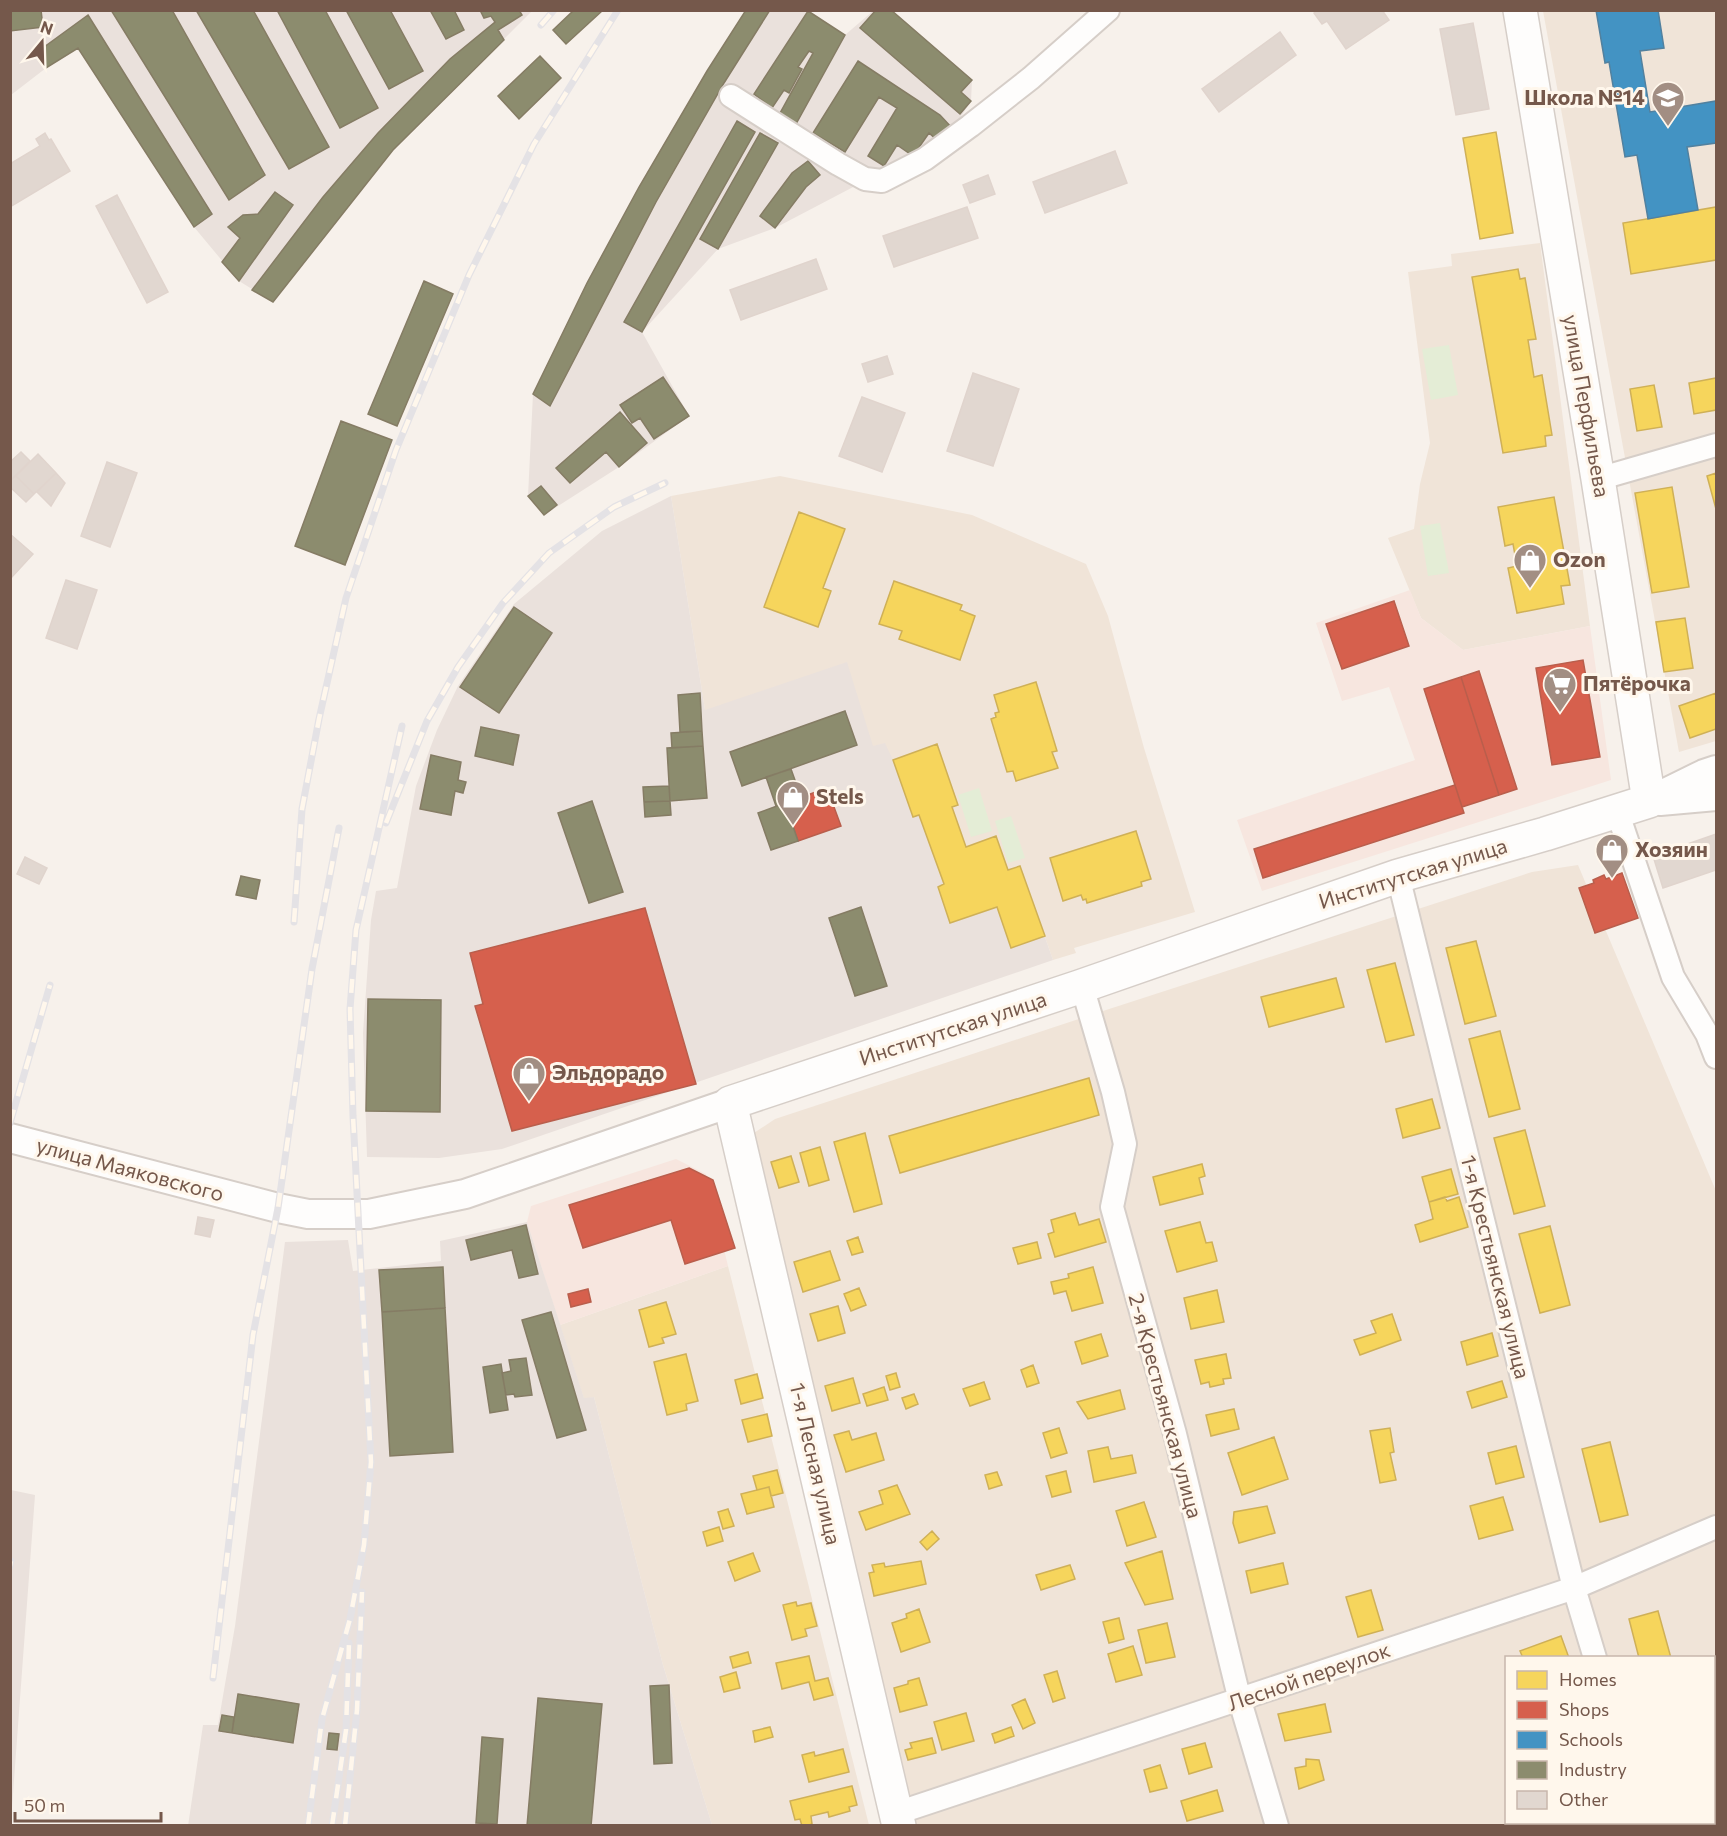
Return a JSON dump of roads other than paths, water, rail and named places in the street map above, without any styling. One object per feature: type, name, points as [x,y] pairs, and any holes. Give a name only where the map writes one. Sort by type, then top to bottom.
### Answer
[{"type":"main road","name":"улица Перфильева","points":[[1520,10],[1649,801]]},
{"type":"main road","name":"Институтская улица","points":[[730,1103],[1082,986],[1398,876],[1649,801]]},
{"type":"main road","name":"1-я Лесная улица","points":[[730,1103],[898,1819]]},
{"type":"street","points":[[731,96],[838,164],[865,179],[882,181],[925,159],[970,126],[1031,78],[1108,10]]},
{"type":"street","points":[[1598,479],[1716,445]]},
{"type":"street","name":"Институтская улица","points":[[1649,801],[1716,770]]},
{"type":"street","name":"Институтская улица","points":[[1649,801],[1716,796]]},
{"type":"street","points":[[1617,811],[1673,977],[1707,1034],[1716,1057]]},
{"type":"street","name":"1-я Крестьянская улица","points":[[1398,876],[1574,1588],[1594,1656]]},
{"type":"street","name":"2-я Крестьянская улица","points":[[1082,986],[1113,1092],[1125,1144],[1112,1207],[1175,1434],[1240,1701],[1277,1826]]},
{"type":"street","name":"Институтская улица","points":[[250,1202],[308,1214],[369,1214],[465,1194],[730,1103]]},
{"type":"street","name":"улица Маяковского","points":[[10,1138],[250,1202]]},
{"type":"street","name":"Лесной переулок","points":[[898,1819],[1574,1588],[1716,1527]]},
{"type":"railway","points":[[541,25],[554,10]]},
{"type":"railway","points":[[294,922],[302,809],[319,719],[346,598],[396,450],[469,275],[534,144],[618,10]]},
{"type":"railway","points":[[386,823],[427,721],[458,667],[503,603],[549,553],[614,507],[665,483]]},
{"type":"railway","points":[[308,1826],[322,1719],[350,1619],[364,1545],[371,1462],[353,1116],[350,1009],[356,930],[402,726]]},
{"type":"railway","points":[[213,1678],[253,1335],[278,1208],[312,969],[339,828]]},
{"type":"railway","points":[[10,1123],[50,985]]},
{"type":"railway","points":[[10,1566],[11,1561]]},
{"type":"railway","points":[[345,1826],[357,1710],[362,1592]]},
{"type":"railway","points":[[332,1826],[346,1730],[349,1643]]},
{"type":"place","name":"Школа №14","points":[[1668,127]]},
{"type":"place","name":"Ozon","points":[[1530,589]]},
{"type":"place","name":"Пятёрочка","points":[[1560,713]]},
{"type":"place","name":"Stels","points":[[793,826]]},
{"type":"place","name":"Хозяин","points":[[1612,879]]},
{"type":"place","name":"Эльдорадо","points":[[529,1102]]}]
